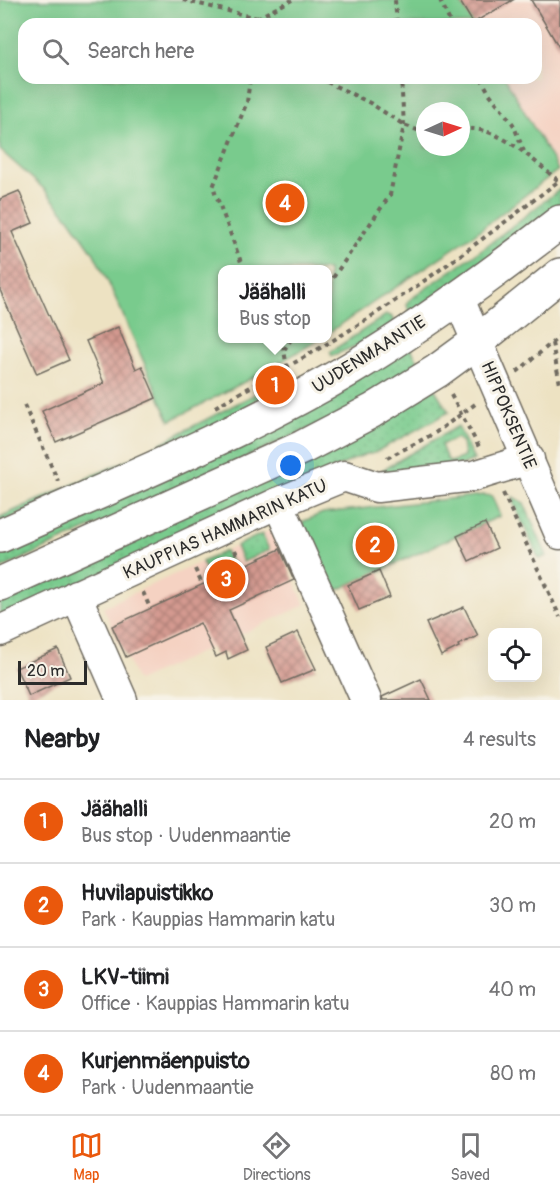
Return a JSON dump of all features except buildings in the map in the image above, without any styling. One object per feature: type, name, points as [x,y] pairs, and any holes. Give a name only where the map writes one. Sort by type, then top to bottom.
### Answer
[{"type":"main road","name":"UUDENMAANTIE","points":[[0,536],[236,429],[351,368],[494,274],[560,222]]},
{"type":"main road","points":[[0,584],[303,447],[372,411],[436,371],[478,341],[560,276]]},
{"type":"street","name":"HIPPOKSENTIE","points":[[459,297],[560,534]]},
{"type":"street","name":"KAUPPIAS HAMMARIN KATU","points":[[0,631],[278,503],[344,476],[377,487],[474,476],[529,459]]},
{"type":"street","points":[[278,503],[366,700]]},
{"type":"street","points":[[76,595],[122,700]]},
{"type":"path","points":[[183,0],[257,18],[292,0]]},
{"type":"path","points":[[395,0],[396,18]]},
{"type":"path","points":[[440,0],[448,18]]},
{"type":"path","points":[[242,265],[213,187],[247,102],[249,84]]},
{"type":"path","points":[[331,84],[416,130]]},
{"type":"path","points":[[332,278],[390,195],[404,125],[401,84]]},
{"type":"path","points":[[484,84],[513,124],[526,155]]},
{"type":"path","points":[[332,339],[395,301],[499,228],[560,180],[498,135],[470,128]]},
{"type":"path","points":[[560,336],[552,343],[560,384]]},
{"type":"path","points":[[282,343],[286,367]]},
{"type":"path","points":[[284,350],[289,343]]},
{"type":"path","points":[[210,409],[326,343]]},
{"type":"path","points":[[449,392],[483,454]]},
{"type":"path","points":[[24,405],[59,483],[49,488]]},
{"type":"path","points":[[384,460],[435,433],[462,414]]},
{"type":"path","points":[[501,489],[560,617]]},
{"type":"path","points":[[232,543],[242,566]]},
{"type":"path","points":[[192,561],[202,584]]},
{"type":"path","points":[[140,584],[150,608]]},
{"type":"shaded area","points":[[459,0],[560,0],[560,168],[558,170],[508,84],[542,84],[542,18],[470,18]]},
{"type":"shaded area","points":[[271,530],[305,605],[137,681],[103,607]]},
{"type":"green space","points":[[0,0],[459,0],[470,18],[18,18],[18,84],[508,84],[558,170],[472,236],[332,330],[332,265],[218,265],[218,343],[313,343],[170,421],[111,288],[93,252],[69,218],[43,188],[0,150]]},
{"type":"green space","points":[[560,189],[560,205],[411,314],[407,306],[408,301],[485,247]]},
{"type":"green space","points":[[386,315],[391,316],[396,324],[381,335],[332,356],[330,352]]},
{"type":"green space","points":[[409,346],[421,365],[347,411],[0,569],[0,550]]},
{"type":"green space","points":[[434,388],[449,412],[372,454],[366,454],[0,619],[0,596]]},
{"type":"green space","points":[[261,391],[263,394],[235,418],[0,523],[0,517],[132,458]]},
{"type":"green space","points":[[458,426],[474,460],[453,468],[376,475]],"holes":[[[457,438],[462,443],[464,457],[450,462],[441,445]]]},
{"type":"green space","points":[[492,496],[500,516],[333,592],[302,522],[323,513]]},
{"type":"green space","points":[[513,497],[524,503],[547,556],[539,559],[513,502]]},
{"type":"green space","points":[[262,534],[269,550],[243,562],[236,546]]},
{"type":"green space","points":[[225,551],[233,566],[210,577],[202,562]]},
{"type":"place","name":"Kurjenmäenpuisto","points":[[285,203]]},
{"type":"place","name":"Jäähalli","points":[[275,385]]},
{"type":"place","name":"Huvilapuistikko","points":[[375,545]]},
{"type":"place","name":"LKV-tiimi","points":[[226,579]]}]
